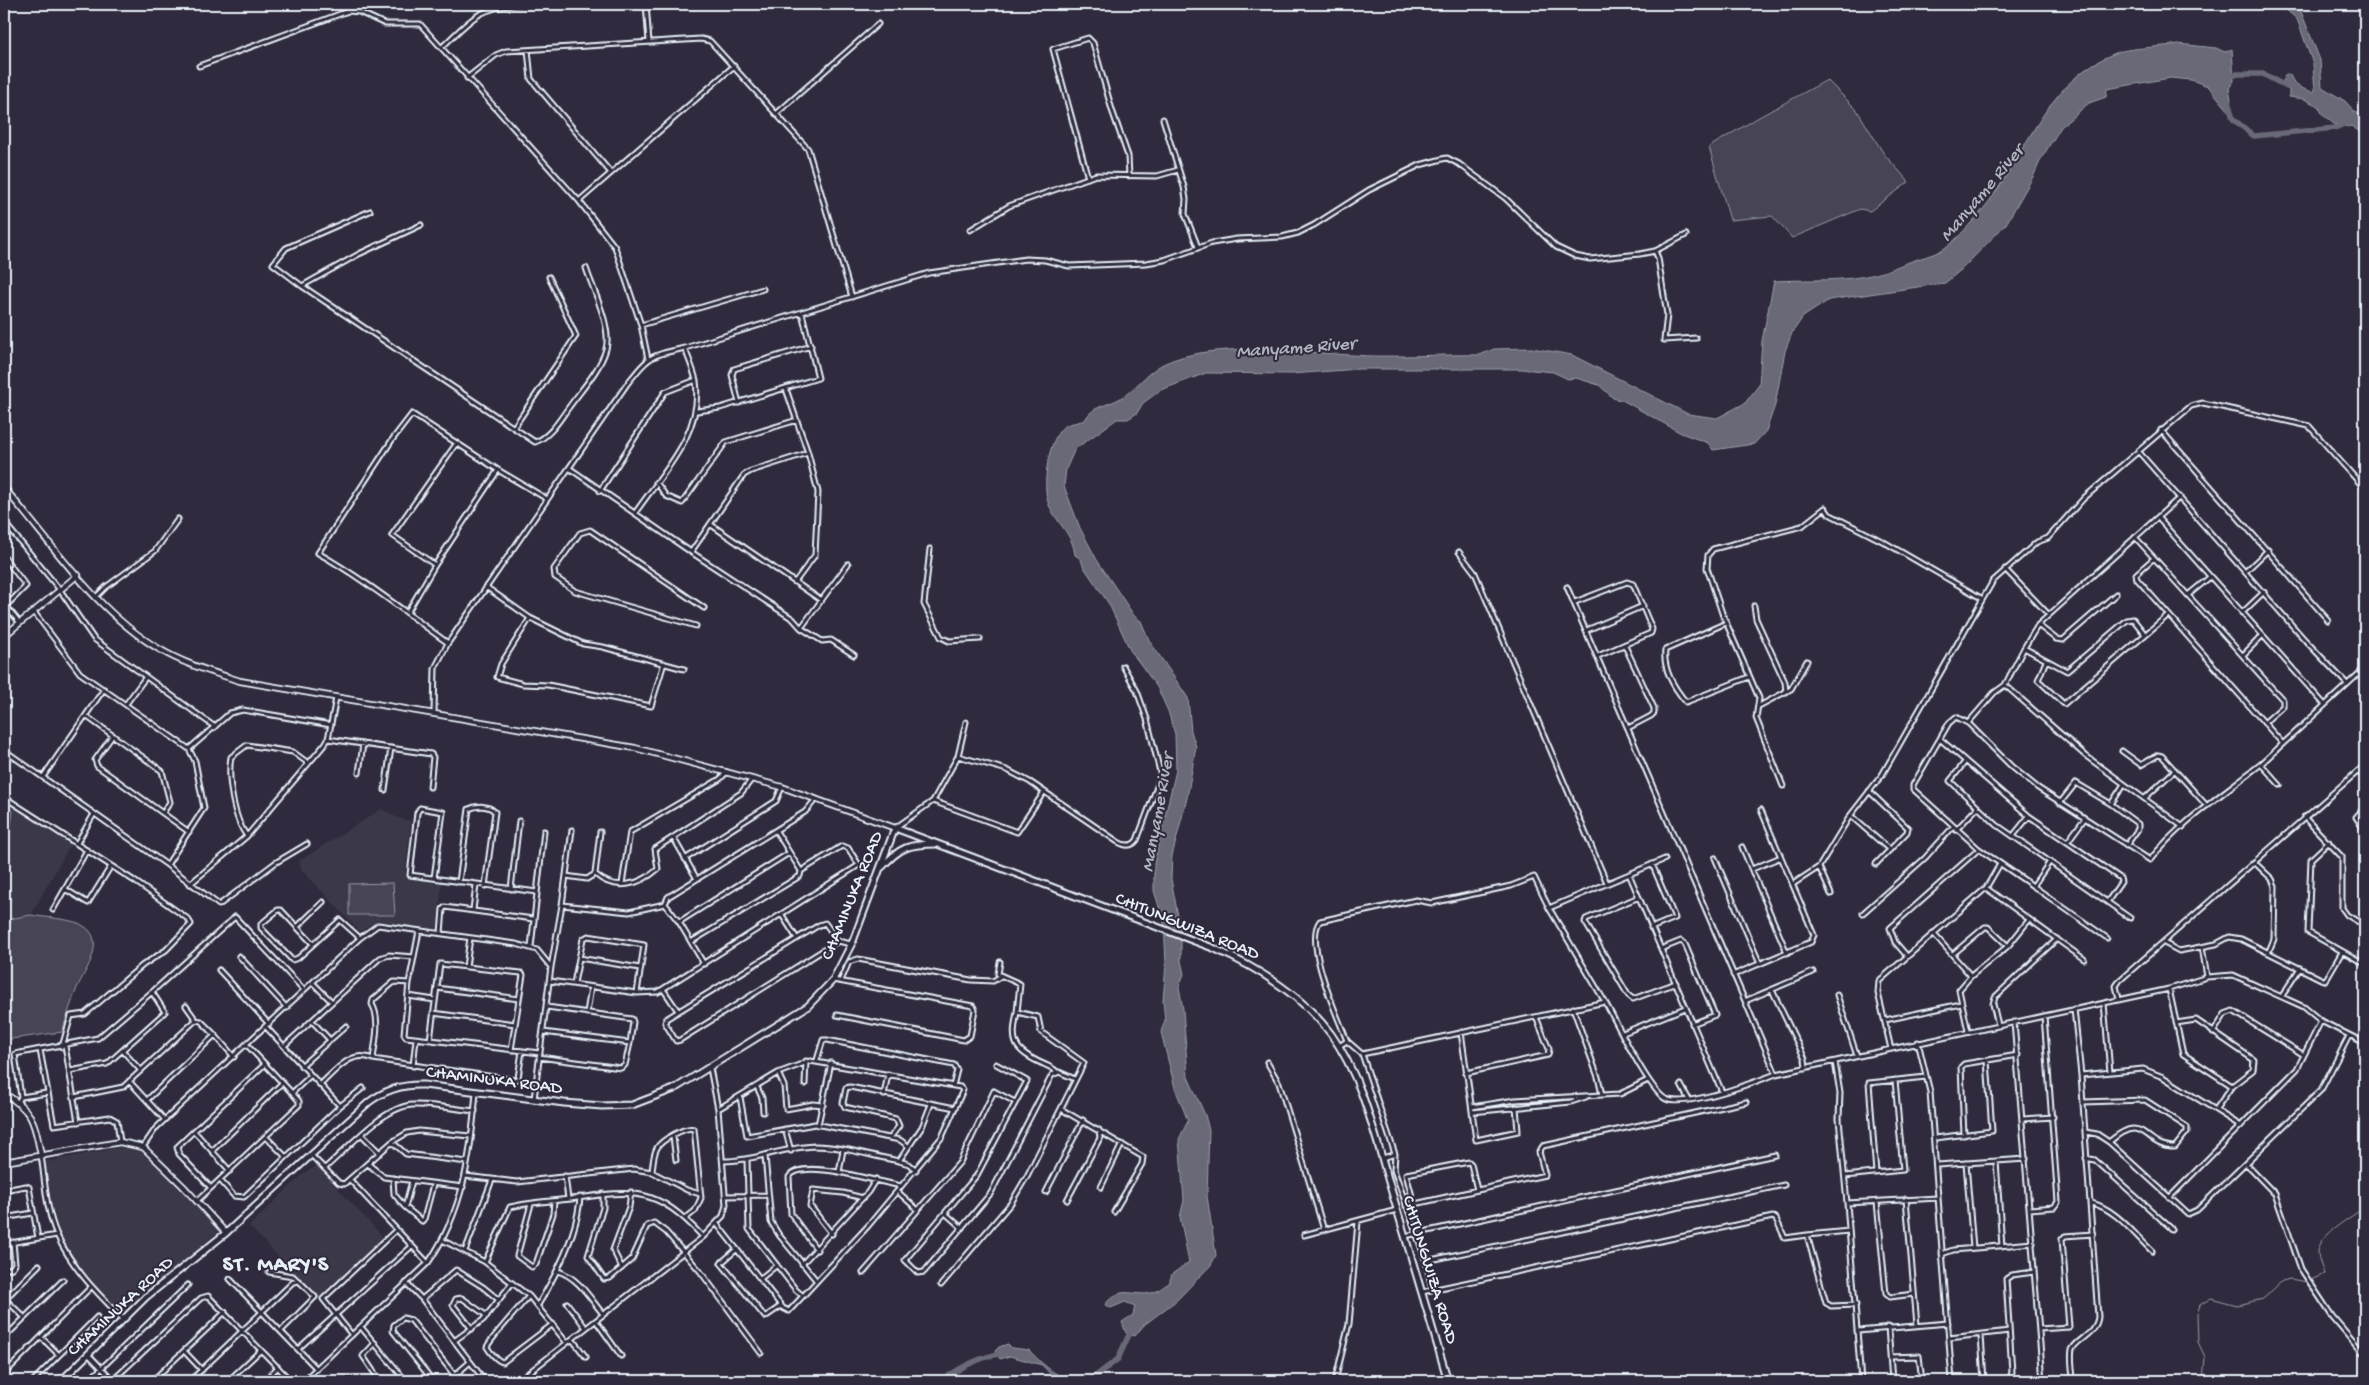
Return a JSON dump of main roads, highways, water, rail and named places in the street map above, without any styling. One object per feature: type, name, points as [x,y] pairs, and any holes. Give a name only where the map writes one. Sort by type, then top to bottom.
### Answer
[{"type":"main road","points":[[4,488],[78,575],[95,598],[132,631],[160,650],[196,668],[240,681],[635,748],[753,778],[895,828]]},
{"type":"main road","points":[[4,636],[78,575]]},
{"type":"main road","name":"CHITUNGWIZA ROAD","points":[[895,828],[1234,958],[1274,981],[1303,1004],[1330,1034],[1355,1076],[1382,1158],[1448,1381]]},
{"type":"main road","name":"CHAMINUKA ROAD","points":[[61,1381],[123,1319],[226,1233],[369,1102],[390,1089],[415,1084],[585,1105],[632,1105],[669,1092],[808,1006],[833,980],[851,944],[895,828]]},
{"type":"main road","points":[[880,869],[902,849],[917,844],[938,844]]},
{"type":"main road","points":[[4,1093],[18,1102],[33,1120],[41,1156]]},
{"type":"main road","points":[[4,1162],[120,1142],[143,1147],[226,1233]]},
{"type":"water","points":[[2286,4],[2296,4],[2300,9],[2320,60],[2322,87],[2345,101],[2354,111],[2365,117],[2365,135],[2354,128],[2334,124],[2323,115],[2318,106],[2304,99],[2289,97],[2289,90],[2280,85],[2286,74],[2290,75],[2298,86],[2313,92],[2315,90],[2313,64],[2297,19],[2285,9]]},
{"type":"water","points":[[2178,44],[2216,48],[2225,52],[2232,49],[2234,81],[2229,88],[2231,100],[2229,111],[2208,86],[2191,80],[2170,78],[2107,89],[2106,97],[2089,103],[2061,127],[2041,159],[2006,224],[1962,269],[1945,283],[1829,300],[1803,317],[1792,333],[1785,351],[1775,405],[1766,431],[1754,444],[1713,450],[1708,443],[1681,433],[1624,401],[1613,398],[1599,385],[1576,378],[1568,379],[1553,372],[1522,369],[1359,369],[1291,374],[1206,373],[1161,390],[1143,403],[1137,413],[1128,419],[1117,419],[1075,449],[1066,469],[1064,486],[1080,528],[1097,560],[1135,617],[1141,621],[1149,640],[1188,698],[1191,731],[1196,747],[1187,798],[1172,856],[1171,879],[1181,932],[1181,961],[1184,974],[1179,987],[1183,1009],[1188,1077],[1205,1115],[1209,1130],[1207,1196],[1216,1255],[1211,1265],[1177,1300],[1144,1325],[1135,1336],[1126,1333],[1122,1322],[1133,1315],[1135,1306],[1125,1302],[1111,1308],[1105,1305],[1121,1293],[1144,1294],[1156,1291],[1169,1283],[1172,1274],[1189,1262],[1180,1217],[1184,1200],[1179,1139],[1188,1121],[1175,1088],[1161,1032],[1165,1020],[1163,1001],[1166,964],[1164,922],[1154,891],[1154,863],[1176,770],[1175,734],[1168,711],[1157,687],[1130,650],[1109,604],[1083,566],[1081,559],[1075,555],[1068,535],[1049,505],[1046,475],[1051,450],[1060,431],[1066,425],[1085,420],[1095,409],[1119,399],[1163,364],[1206,352],[1256,349],[1367,356],[1399,356],[1480,355],[1494,349],[1532,348],[1572,355],[1688,414],[1717,418],[1745,403],[1759,385],[1762,341],[1774,281],[1864,277],[1940,251],[1949,245],[1971,223],[1990,201],[2035,127],[2069,83],[2091,65],[2118,52]]},
{"type":"water","points":[[1008,1344],[1012,1348],[1029,1350],[1056,1374],[1079,1381],[1057,1381],[1042,1365],[1010,1356],[1000,1359],[995,1351],[999,1347]]},
{"type":"waterway","name":"Manyame River","points":[[2227,74],[2263,74],[2287,87]]},
{"type":"waterway","points":[[2228,101],[2233,119],[2254,136],[2335,128],[2346,123]]},
{"type":"waterway","points":[[2203,1381],[2205,1357],[2198,1342],[2197,1314],[2200,1305],[2211,1298],[2237,1305],[2263,1299],[2282,1281],[2290,1279],[2307,1282],[2324,1274],[2318,1255],[2320,1245],[2330,1232],[2365,1207]]},
{"type":"waterway","name":"Manyame River","points":[[1084,1381],[1093,1378],[1118,1359],[1132,1328]]},
{"type":"waterway","name":"Manyame River","points":[[941,1381],[971,1363],[1004,1353]]},
{"type":"district","name":"ST. MARY'S","points":[[276,1266]]}]
